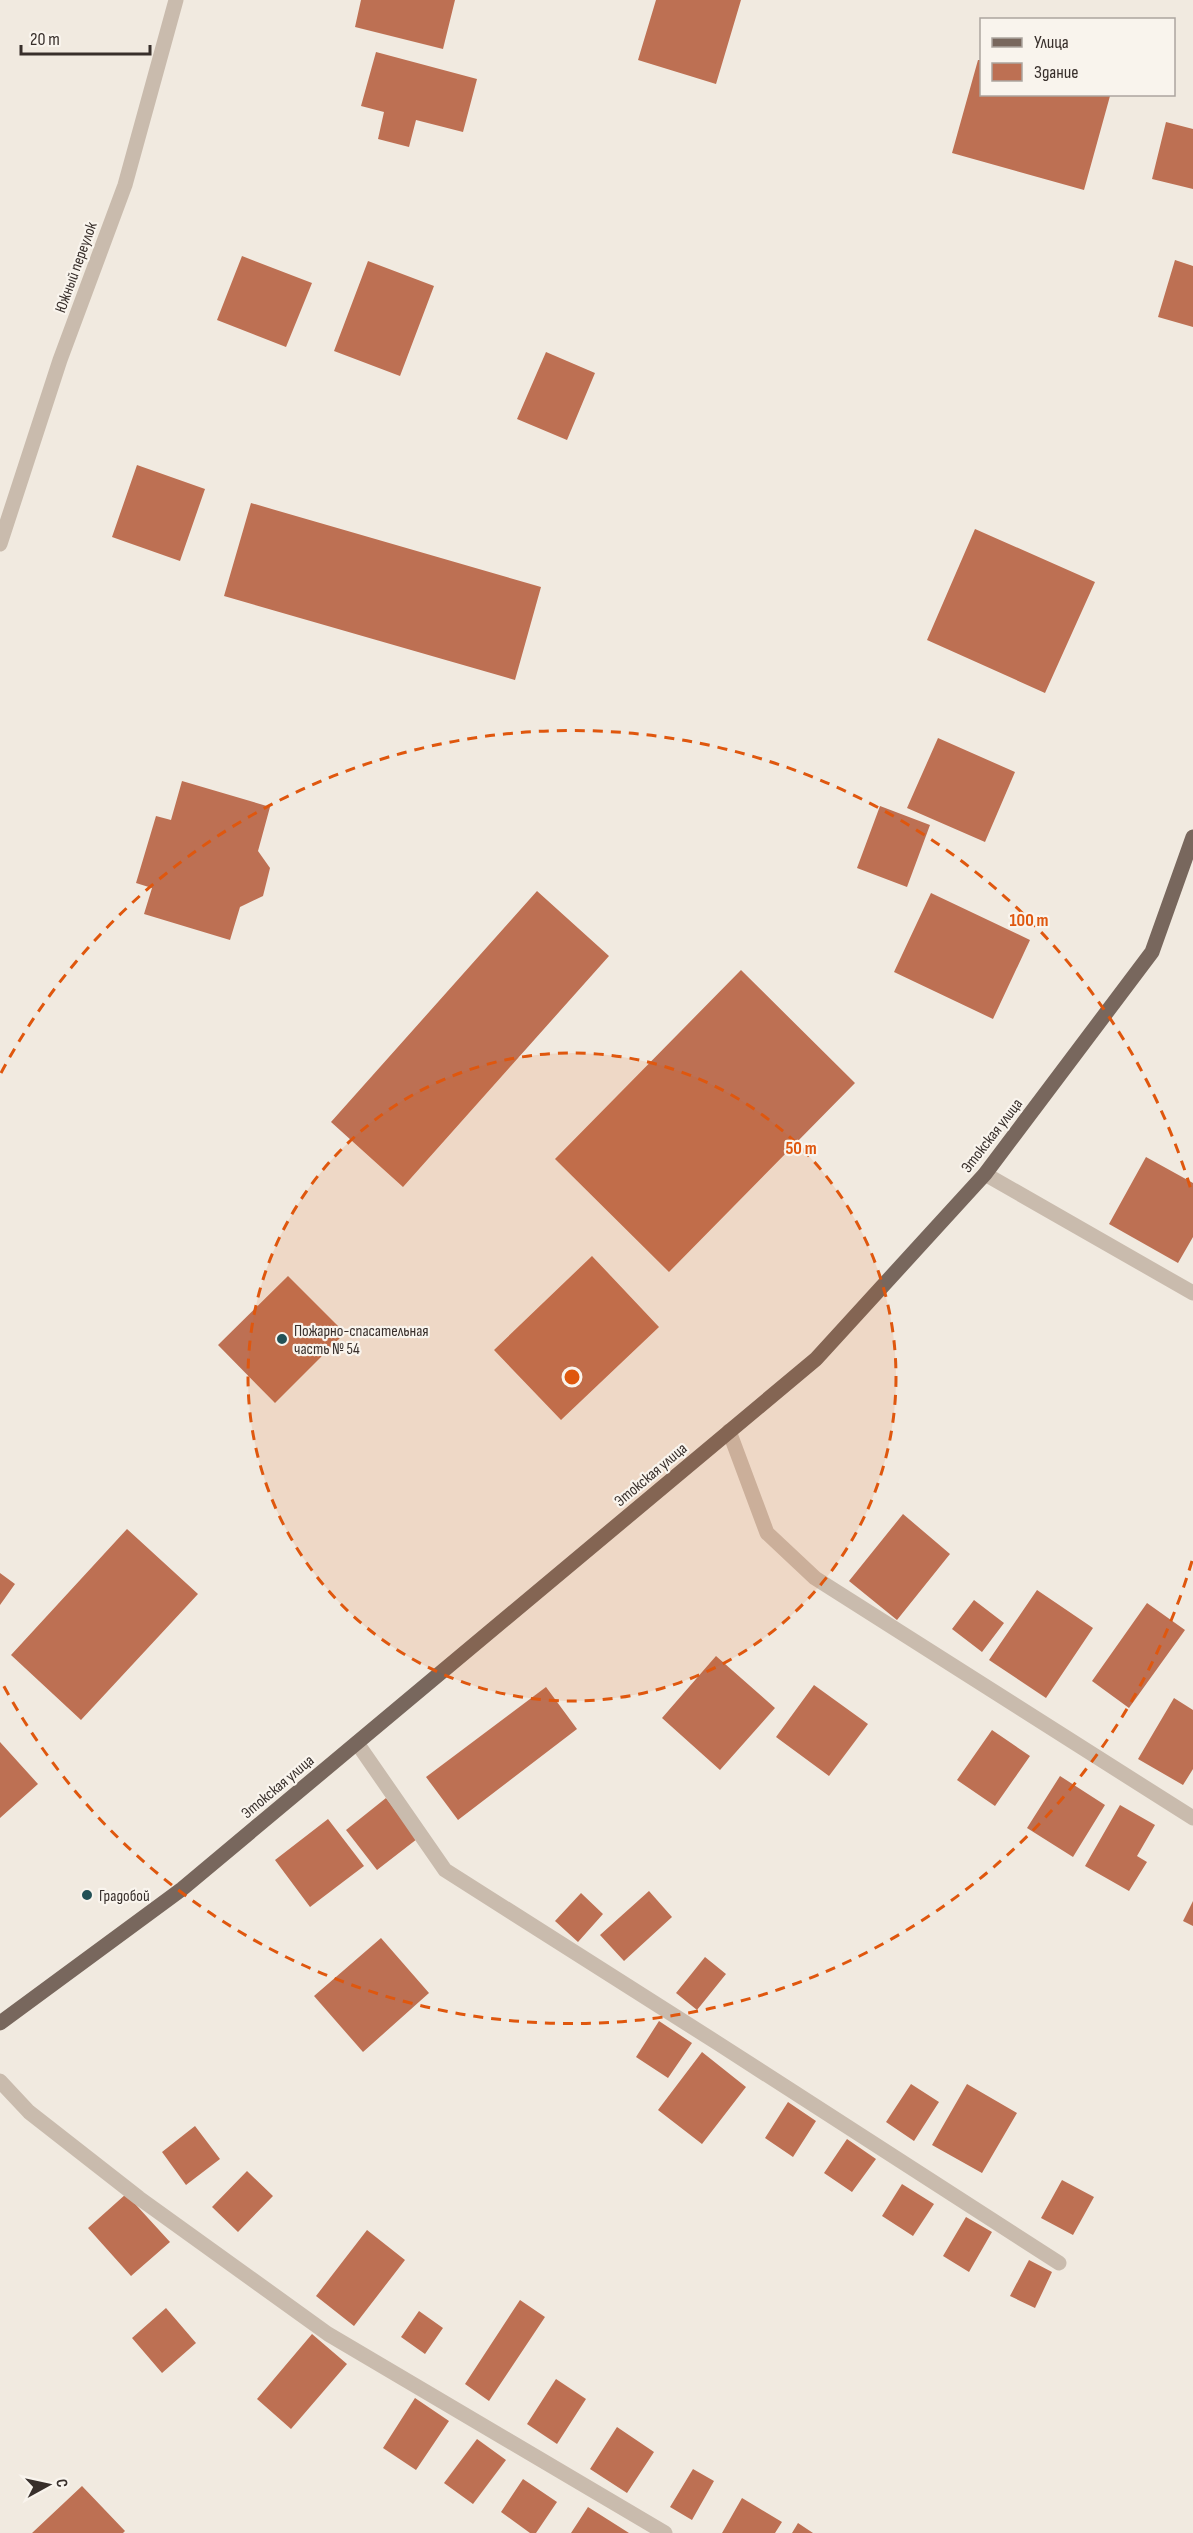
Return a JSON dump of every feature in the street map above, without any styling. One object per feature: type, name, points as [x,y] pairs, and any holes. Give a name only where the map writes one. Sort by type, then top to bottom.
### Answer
[{"type":"main road","name":"Этокская улица","points":[[0,2023],[182,1889],[816,1359],[985,1174],[1152,952],[1193,837]]},
{"type":"street","name":"Южный переулок","points":[[0,544],[60,360],[125,185],[176,0]]},
{"type":"street","points":[[985,1174],[1193,1293]]},
{"type":"street","points":[[729,1431],[767,1533],[815,1578],[1193,1818]]},
{"type":"street","points":[[357,1743],[444,1870],[1059,2263]]},
{"type":"street","points":[[0,2081],[29,2112],[139,2198],[328,2334],[665,2533]]},
{"type":"building","points":[[361,0],[455,0],[443,49],[355,27]]},
{"type":"building","points":[[656,0],[741,0],[716,84],[638,60]]},
{"type":"building","points":[[376,52],[477,79],[463,132],[416,120],[409,147],[378,139],[384,112],[361,106]]},
{"type":"building","points":[[978,60],[980,60],[980,96],[1110,96],[1084,190],[952,153]]},
{"type":"building","points":[[1166,122],[1193,129],[1193,189],[1152,179]]},
{"type":"building","points":[[242,256],[312,283],[286,347],[217,320]]},
{"type":"building","points":[[1175,260],[1193,266],[1193,327],[1158,317]]},
{"type":"building","points":[[368,261],[434,286],[400,376],[334,351]]},
{"type":"building","points":[[546,352],[595,373],[567,440],[517,419]]},
{"type":"building","points":[[137,465],[205,489],[180,561],[112,537]]},
{"type":"building","points":[[251,503],[541,587],[515,680],[224,596]]},
{"type":"building","points":[[975,529],[1095,582],[1045,693],[927,640]]},
{"type":"building","points":[[938,738],[1015,772],[985,842],[907,808]]},
{"type":"building","points":[[182,781],[270,807],[258,851],[270,868],[263,896],[240,907],[230,940],[144,914],[152,888],[136,883],[156,816],[171,820]]},
{"type":"building","points":[[880,806],[930,825],[907,887],[857,868]]},
{"type":"building","points":[[537,891],[609,956],[403,1187],[331,1122]]},
{"type":"building","points":[[931,893],[1030,940],[993,1019],[894,972]]},
{"type":"building","points":[[741,970],[855,1083],[669,1272],[555,1159]]},
{"type":"building","points":[[1146,1157],[1193,1183],[1193,1237],[1178,1263],[1109,1224]]},
{"type":"building","points":[[592,1256],[659,1327],[561,1420],[494,1350]]},
{"type":"building","name":"Пожарно-спасательная часть № 54","points":[[288,1276],[345,1333],[275,1403],[218,1345]]},
{"type":"building","points":[[903,1514],[950,1554],[897,1620],[849,1581]]},
{"type":"building","points":[[127,1529],[198,1594],[81,1720],[11,1655]]},
{"type":"building","points":[[0,1573],[15,1584],[0,1605]]},
{"type":"building","points":[[1037,1590],[1093,1628],[1046,1698],[989,1660]]},
{"type":"building","points":[[974,1600],[1004,1623],[982,1652],[952,1629]]},
{"type":"building","points":[[1147,1603],[1185,1630],[1129,1708],[1092,1681]]},
{"type":"building","points":[[716,1656],[775,1708],[720,1770],[662,1718]]},
{"type":"building","points":[[814,1685],[868,1724],[829,1776],[776,1737]]},
{"type":"building","points":[[546,1687],[577,1729],[458,1820],[426,1777]]},
{"type":"building","points":[[1174,1698],[1193,1710],[1193,1769],[1183,1785],[1138,1759]]},
{"type":"building","points":[[992,1730],[1030,1756],[995,1806],[957,1780]]},
{"type":"building","points":[[0,1742],[38,1784],[0,1818]]},
{"type":"building","points":[[1060,1776],[1105,1805],[1073,1857],[1027,1828]]},
{"type":"building","points":[[386,1798],[417,1839],[377,1870],[346,1830]]},
{"type":"building","points":[[1120,1805],[1155,1825],[1137,1856],[1147,1862],[1129,1891],[1085,1866]]},
{"type":"building","points":[[328,1819],[364,1866],[310,1907],[275,1860]]},
{"type":"building","points":[[649,1891],[672,1917],[624,1961],[600,1935]]},
{"type":"building","points":[[581,1893],[603,1914],[578,1942],[555,1921]]},
{"type":"building","points":[[1193,1901],[1193,1926],[1183,1921]]},
{"type":"building","points":[[381,1938],[429,1993],[363,2052],[314,1996]]},
{"type":"building","points":[[705,1957],[726,1974],[697,2010],[676,1993]]},
{"type":"building","points":[[659,2021],[692,2043],[668,2078],[636,2057]]},
{"type":"building","points":[[702,2052],[746,2087],[702,2144],[658,2110]]},
{"type":"building","points":[[911,2084],[939,2102],[914,2141],[886,2122]]},
{"type":"building","points":[[967,2084],[1017,2113],[982,2173],[932,2145]]},
{"type":"building","points":[[788,2102],[816,2121],[793,2157],[765,2138]]},
{"type":"building","points":[[195,2126],[220,2159],[186,2185],[162,2152]]},
{"type":"building","points":[[847,2139],[876,2159],[852,2192],[824,2173]]},
{"type":"building","points":[[247,2171],[273,2196],[238,2232],[212,2207]]},
{"type":"building","points":[[1062,2180],[1094,2197],[1073,2235],[1041,2218]]},
{"type":"building","points":[[902,2184],[934,2204],[913,2236],[882,2216]]},
{"type":"building","points":[[126,2194],[170,2242],[131,2276],[88,2228]]},
{"type":"building","points":[[966,2217],[992,2232],[969,2272],[943,2256]]},
{"type":"building","points":[[367,2230],[405,2260],[354,2326],[316,2296]]},
{"type":"building","points":[[1029,2260],[1052,2272],[1035,2308],[1010,2296]]},
{"type":"building","points":[[520,2300],[545,2317],[489,2401],[465,2384]]},
{"type":"building","points":[[166,2308],[196,2343],[162,2373],[132,2338]]},
{"type":"building","points":[[419,2311],[443,2328],[425,2354],[401,2337]]},
{"type":"building","points":[[312,2334],[347,2364],[291,2429],[257,2399]]},
{"type":"building","points":[[556,2379],[586,2399],[557,2444],[527,2424]]},
{"type":"building","points":[[415,2398],[449,2421],[416,2470],[383,2448]]},
{"type":"building","points":[[617,2427],[654,2452],[627,2493],[590,2469]]},
{"type":"building","points":[[477,2439],[506,2460],[473,2504],[444,2483]]},
{"type":"building","points":[[693,2469],[714,2481],[692,2520],[670,2507]]},
{"type":"building","points":[[523,2479],[557,2502],[536,2533],[530,2533],[501,2512]]},
{"type":"building","points":[[82,2486],[125,2531],[123,2533],[32,2533]]},
{"type":"building","points":[[742,2498],[782,2522],[775,2533],[722,2533]]},
{"type":"building","points":[[588,2507],[629,2533],[571,2533]]},
{"type":"building","points":[[798,2523],[813,2533],[792,2533]]},
{"type":"place","name":"Пожарно-спасательная часть № 54","points":[[282,1339]]},
{"type":"place","name":"Градобой","points":[[87,1895]]}]
